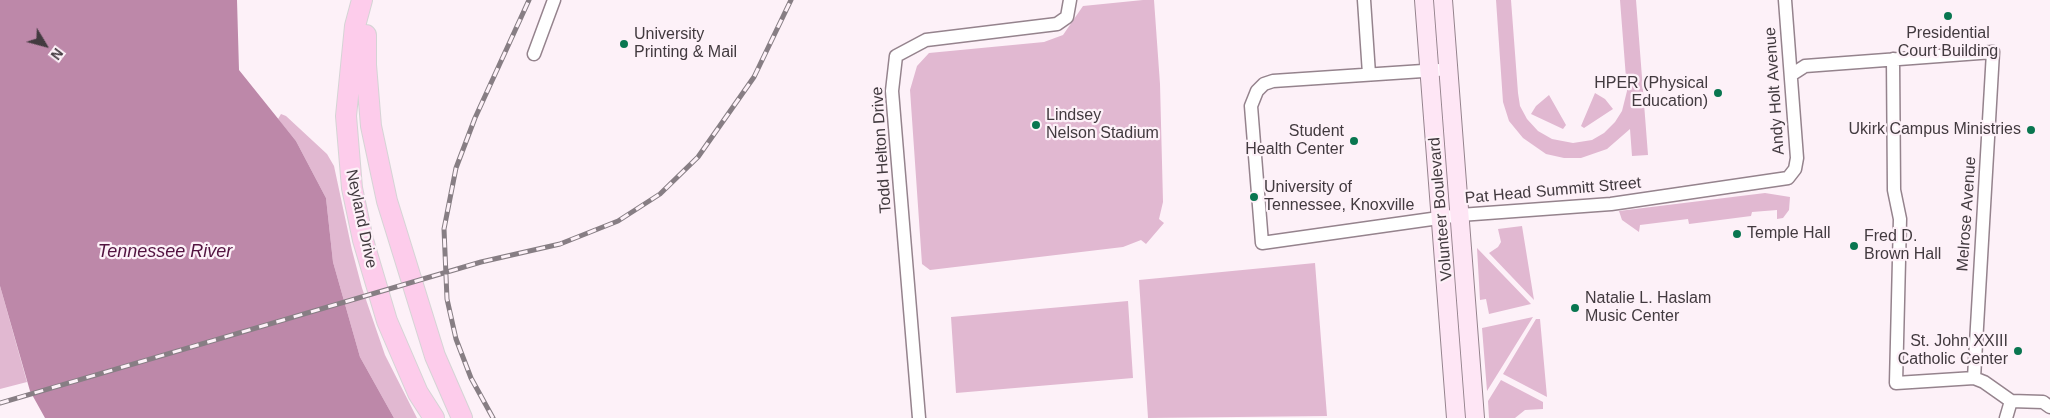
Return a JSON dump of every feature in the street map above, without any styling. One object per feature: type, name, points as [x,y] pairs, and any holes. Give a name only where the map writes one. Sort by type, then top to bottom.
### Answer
[{"type":"main road","name":"Neyland Drive","points":[[362,4],[355,26],[346,116],[352,188],[363,240],[390,328],[418,393],[434,418]]},
{"type":"main road","name":"Neyland Drive","points":[[362,4],[366,28],[366,65],[371,126],[387,201],[434,356],[462,418]]},
{"type":"street","points":[[534,54],[554,0]]},
{"type":"street","name":"Todd Helton Drive","points":[[919,418],[892,91],[896,56],[926,40],[1057,24],[1067,17],[1070,0]]},
{"type":"street","points":[[1364,0],[1369,74],[1448,70]]},
{"type":"street","name":"Volunteer Boulevard","points":[[1424,0],[1456,418]]},
{"type":"street","name":"Volunteer Boulevard","points":[[1443,0],[1475,418]]},
{"type":"street","name":"Andy Holt Avenue","points":[[1785,0],[1797,158],[1794,169],[1788,178]]},
{"type":"street","name":"Melrose Avenue","points":[[1893,59],[1994,52],[1974,378]]},
{"type":"street","points":[[1791,75],[1805,66],[1893,59],[1894,190],[1900,219],[1896,382],[1974,378],[1984,382],[2011,401],[2044,402],[2050,407]]},
{"type":"street","name":"Pat Head Summitt Street","points":[[1369,74],[1273,81],[1257,91],[1252,106],[1262,243],[1442,218],[1611,204],[1788,178]]},
{"type":"street","points":[[2006,418],[2011,401]]},
{"type":"shaded area","name":"Lindsey Nelson Stadium","points":[[1154,0],[1160,84],[1163,202],[1159,219],[1164,223],[1146,244],[1141,240],[1123,247],[930,270],[922,264],[910,90],[917,66],[929,53],[1044,42],[1063,35],[1083,6]]},
{"type":"shaded area","points":[[1496,0],[1511,0],[1518,93],[1520,106],[1527,119],[1538,131],[1552,139],[1573,143],[1592,140],[1604,133],[1615,122],[1622,111],[1627,91],[1620,0],[1636,0],[1648,155],[1632,156],[1630,129],[1607,149],[1581,158],[1564,158],[1546,154],[1523,138],[1509,121],[1503,102]]},
{"type":"shaded area","points":[[1595,93],[1605,99],[1613,109],[1584,128],[1581,126]]},
{"type":"shaded area","points":[[1549,95],[1566,125],[1563,129],[1531,114],[1536,106]]},
{"type":"shaded area","points":[[281,114],[286,116],[327,154],[334,166],[362,288],[385,355],[417,418],[394,418],[360,357],[333,262],[326,198],[296,141],[278,119]]},
{"type":"shaded area","points":[[1765,193],[1790,197],[1789,210],[1783,218],[1777,219],[1777,210],[1752,212],[1751,216],[1689,224],[1688,219],[1640,225],[1639,232],[1622,220],[1619,211]]},
{"type":"shaded area","points":[[1522,226],[1534,300],[1489,253],[1498,247],[1501,242],[1498,229]]},
{"type":"shaded area","points":[[1477,248],[1531,304],[1489,314],[1486,299],[1480,300]]},
{"type":"shaded area","points":[[1315,263],[1327,416],[1148,418],[1139,280]]},
{"type":"shaded area","points":[[0,286],[27,382],[0,389]]},
{"type":"shaded area","points":[[1128,301],[1133,378],[956,393],[951,317]]},
{"type":"shaded area","points":[[1533,317],[1487,391],[1482,328]]},
{"type":"shaded area","points":[[1536,319],[1540,319],[1547,397],[1503,374]]},
{"type":"shaded area","points":[[1501,380],[1543,402],[1543,409],[1525,410],[1515,418],[1489,418],[1488,401]]},
{"type":"water","name":"Tennessee River","points":[[0,0],[237,0],[239,70],[296,141],[326,198],[333,262],[360,357],[394,418],[45,418],[30,391],[0,286]]},
{"type":"railway","points":[[493,418],[471,378],[456,339],[447,299],[444,229],[456,168],[475,118],[529,0]]},
{"type":"railway","points":[[0,403],[481,262],[560,244],[618,221],[660,194],[698,157],[754,77],[791,0]]},
{"type":"place","name":"Presidential Court Building","points":[[1948,16]]},
{"type":"place","name":"University Printing & Mail","points":[[624,44]]},
{"type":"place","name":"HPER (Physical Education)","points":[[1718,93]]},
{"type":"place","name":"Lindsey Nelson Stadium","points":[[1036,125]]},
{"type":"place","name":"Ukirk Campus Ministries","points":[[2031,130]]},
{"type":"place","name":"Student Health Center","points":[[1354,141]]},
{"type":"place","name":"University of Tennessee, Knoxville","points":[[1254,197]]},
{"type":"place","name":"Temple Hall","points":[[1737,234]]},
{"type":"place","name":"Fred D. Brown Hall","points":[[1854,246]]},
{"type":"place","name":"Natalie L. Haslam Music Center","points":[[1575,308]]},
{"type":"place","name":"St. John XXIII Catholic Center","points":[[2018,351]]}]
